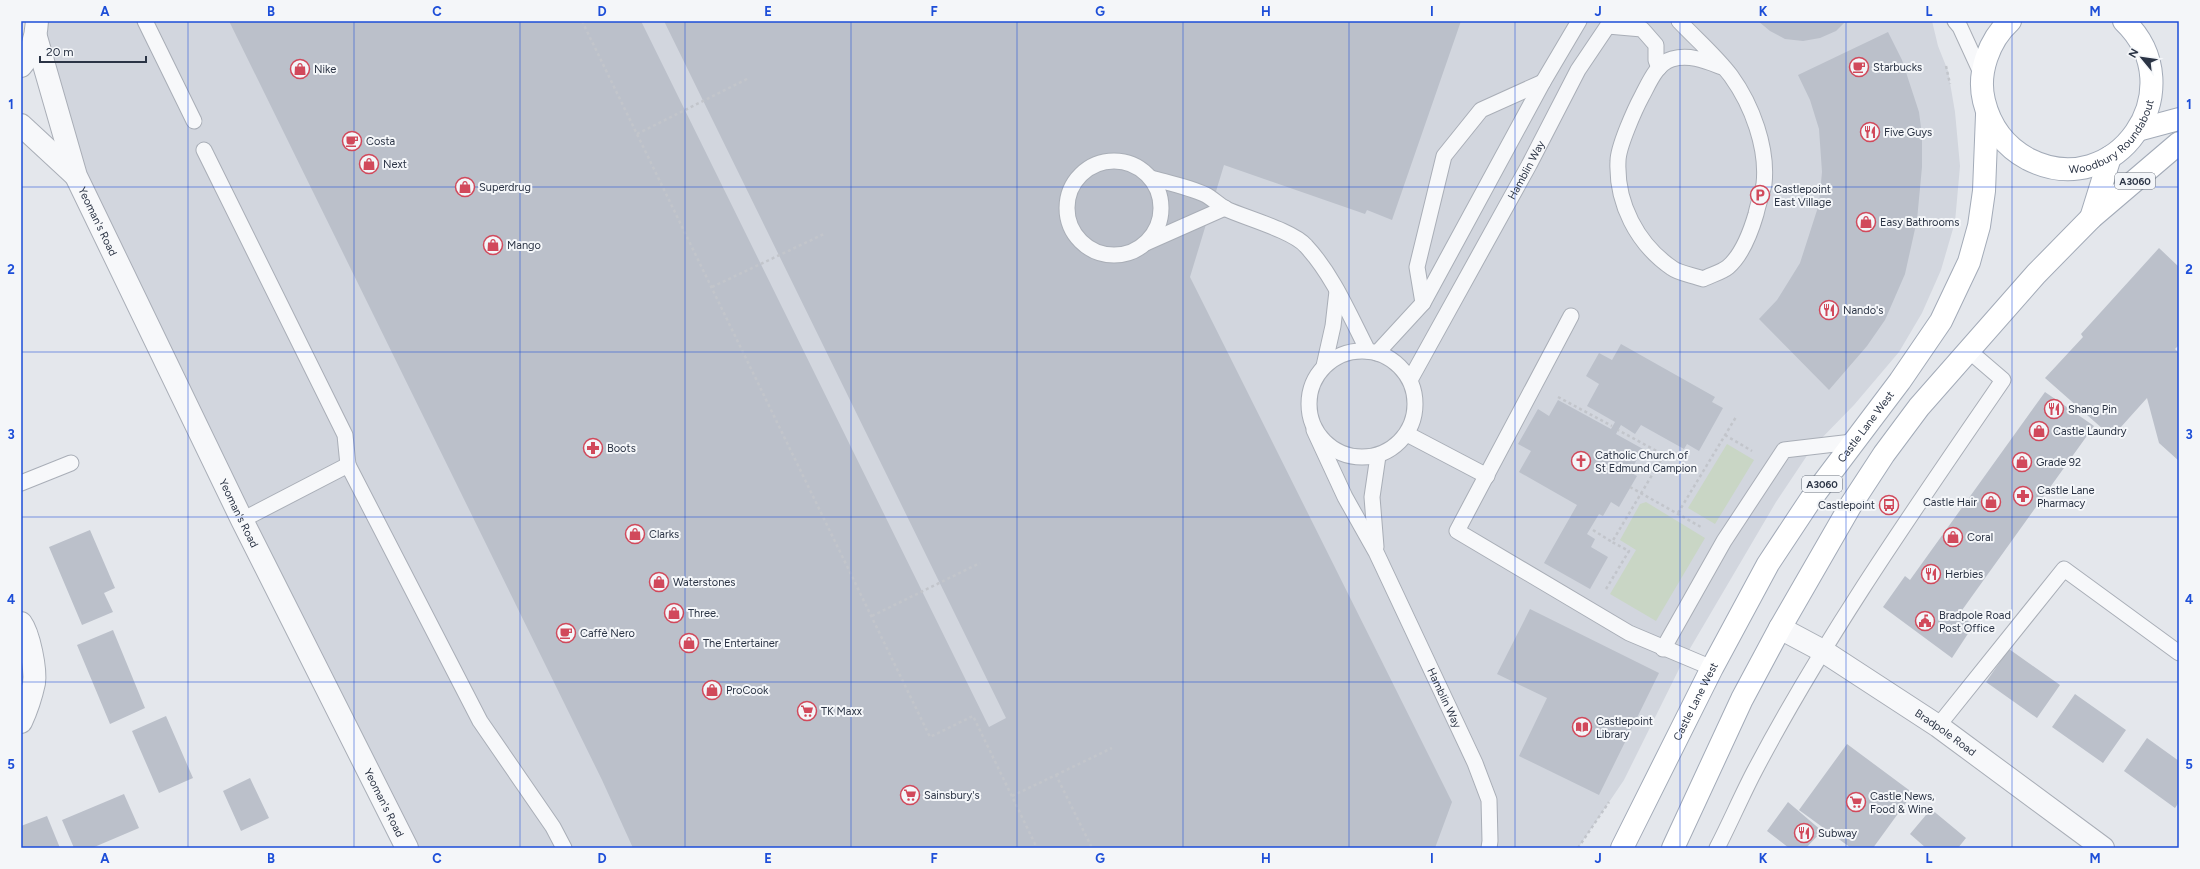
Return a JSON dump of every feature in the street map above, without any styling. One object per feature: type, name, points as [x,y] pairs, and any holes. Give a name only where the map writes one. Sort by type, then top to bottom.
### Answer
[{"type":"main road","name":"Woodbury Roundabout","points":[[2010,21],[2001,29],[1988,51],[1982,75],[1982,96],[1987,115],[2000,136],[2017,153],[2039,164],[2063,169],[2088,166],[2110,157],[2126,146],[2138,130],[2149,107],[2152,80],[2147,54],[2135,32],[2124,21]]},
{"type":"main road","name":"Castle Lane West","points":[[1622,848],[1712,668],[1768,564],[1811,499],[1852,442],[1900,381],[1941,321],[1970,262],[1979,226],[1984,191],[1987,115]]},
{"type":"main road","points":[[2138,130],[2179,119]]},
{"type":"main road","name":"A3060","points":[[1673,848],[1742,699],[1780,628],[1852,503],[1884,454],[1919,407],[2036,274],[2091,218],[2179,143]]},
{"type":"main road","name":"A3060","points":[[2091,218],[2110,157]]},
{"type":"street","points":[[21,66],[26,61],[36,29]]},
{"type":"street","name":"Yeoman's Road","points":[[36,29],[76,176],[242,520],[407,848]]},
{"type":"street","name":"Yeoman's Road","points":[[21,125],[76,176]]},
{"type":"street","points":[[21,623],[25,628],[31,653],[34,681],[27,709],[21,722]]},
{"type":"street","name":"Bradpole Road","points":[[1780,628],[1823,651],[1938,726],[2103,848]]},
{"type":"lane","points":[[145,21],[194,121]]},
{"type":"lane","points":[[1151,178],[1191,189],[1208,196],[1225,208],[1278,230],[1305,244],[1337,291],[1372,352],[1423,303],[1579,21]]},
{"type":"lane","points":[[1679,21],[1722,67],[1736,83],[1752,113],[1760,141],[1764,185],[1749,238],[1728,267],[1704,278],[1672,269],[1639,238],[1622,202],[1618,160],[1633,112],[1659,68],[1670,59],[1684,57],[1700,58],[1722,67]]},
{"type":"lane","points":[[1955,21],[1960,27],[1982,75]]},
{"type":"lane","points":[[1609,24],[1642,29],[1656,45],[1656,60],[1659,68]]},
{"type":"lane","name":"Hamblin Way","points":[[1410,380],[1526,172],[1578,70],[1609,24]]},
{"type":"lane","points":[[1423,303],[1417,267],[1444,156],[1481,110],[1544,82]]},
{"type":"lane","points":[[204,150],[345,435],[348,465],[480,722],[553,827],[564,848]]},
{"type":"lane","points":[[1146,243],[1158,223],[1161,211],[1161,200],[1151,178],[1142,170],[1119,160],[1104,161],[1090,166],[1079,176],[1070,188],[1066,202],[1067,218],[1072,232],[1082,243],[1095,252],[1110,255],[1124,254],[1136,250],[1146,243],[1225,208]]},
{"type":"lane","points":[[1324,366],[1333,326],[1337,291]]},
{"type":"lane","points":[[1571,316],[1458,531],[1629,633],[1663,649],[1712,668]]},
{"type":"lane","points":[[1717,848],[1754,772],[1823,651],[1908,518],[2003,380],[1968,350]]},
{"type":"lane","name":"Hamblin Way","points":[[1314,430],[1326,444],[1341,454],[1359,458],[1378,456],[1394,447],[1407,434],[1413,421],[1415,407],[1414,393],[1410,380],[1396,363],[1372,352],[1352,352],[1337,357],[1324,366],[1314,380],[1309,396],[1309,414],[1314,430],[1345,497],[1376,552],[1475,763],[1489,800],[1489,848]]},
{"type":"lane","points":[[1407,434],[1487,476]]},
{"type":"lane","points":[[1663,649],[1724,541],[1784,450],[1852,442]]},
{"type":"lane","name":"Hamblin Way","points":[[1376,552],[1372,497],[1378,456]]},
{"type":"lane","points":[[21,483],[71,463]]},
{"type":"lane","points":[[242,520],[348,465]]},
{"type":"lane","points":[[1938,726],[2064,569],[2179,653]]},
{"type":"path","points":[[582,21],[930,737],[973,716],[1037,848]]},
{"type":"path","points":[[637,134],[749,78]]},
{"type":"path","points":[[712,287],[824,234]]},
{"type":"path","points":[[1535,384],[1612,426]]},
{"type":"path","points":[[1678,513],[1736,417]]},
{"type":"path","points":[[1612,542],[1664,455],[1618,430]]},
{"type":"path","points":[[1630,487],[1678,513],[1724,541]]},
{"type":"path","points":[[1592,612],[1628,551],[1593,530]]},
{"type":"path","points":[[872,616],[980,563]]},
{"type":"path","points":[[1012,796],[1112,748]]},
{"type":"path","points":[[1056,775],[1092,848]]},
{"type":"shaded area","points":[[37,21],[1932,21],[1938,46],[1948,71],[1955,112],[1960,166],[1955,222],[1941,270],[1922,313],[1899,352],[1854,405],[1812,448],[1776,502],[1685,657],[1624,780],[1578,848],[407,848],[76,176]]},
{"type":"green space","points":[[1727,444],[1754,460],[1715,524],[1688,508]]},
{"type":"green space","points":[[1646,502],[1705,538],[1656,621],[1610,594],[1636,550],[1620,540],[1640,504]]},
{"type":"building","points":[[229,21],[641,21],[989,727],[1006,718],[664,21],[1461,21],[1392,220],[1367,210],[1365,214],[1224,165],[1190,277],[1452,802],[1435,848],[633,848],[602,780]]},
{"type":"building","points":[[1758,21],[1846,21],[1836,31],[1820,38],[1803,41],[1785,39],[1770,31]]},
{"type":"building","points":[[1888,32],[1902,60],[1919,112],[1922,135],[1922,167],[1917,220],[1905,274],[1885,320],[1867,346],[1829,390],[1759,319],[1777,300],[1800,263],[1819,204],[1822,172],[1819,129],[1810,100],[1798,75]]},
{"type":"building","points":[[2159,248],[2179,267],[2179,345],[2175,349],[2179,353],[2179,461],[2159,443],[2147,398],[2112,437],[2045,378],[2083,337],[2081,334]]},
{"type":"building","name":"Catholic Church of St Edmund Campion","points":[[1621,344],[1715,397],[1712,402],[1723,408],[1699,451],[1687,444],[1684,449],[1641,425],[1635,434],[1621,425],[1616,434],[1643,449],[1630,472],[1637,476],[1619,507],[1611,502],[1603,516],[1599,514],[1587,534],[1595,539],[1591,547],[1608,557],[1590,589],[1544,563],[1577,505],[1519,472],[1531,451],[1518,444],[1538,409],[1549,416],[1558,400],[1611,429],[1615,422],[1587,406],[1599,384],[1586,376],[1599,353],[1612,360]]},
{"type":"building","points":[[2045,392],[2094,426],[1960,613],[1973,626],[1952,658],[1883,607],[1905,576],[1910,580]]},
{"type":"building","points":[[90,530],[115,588],[104,593],[113,612],[82,625],[49,547]]},
{"type":"building","name":"Castlepoint Library","points":[[1530,609],[1659,673],[1599,795],[1519,756],[1547,698],[1497,674]]},
{"type":"building","points":[[113,630],[145,708],[110,724],[77,645]]},
{"type":"building","points":[[2009,649],[2060,685],[2037,718],[1986,682]]},
{"type":"building","points":[[2075,694],[2126,730],[2103,763],[2052,727]]},
{"type":"building","points":[[166,716],[193,778],[159,793],[132,731]]},
{"type":"building","points":[[2147,738],[2179,761],[2179,802],[2175,808],[2124,771]]},
{"type":"building","name":"Castle News, Food & Wine","points":[[1847,744],[1913,793],[1873,848],[1851,848],[1799,810]]},
{"type":"building","points":[[250,778],[269,818],[241,831],[223,791]]},
{"type":"building","points":[[124,794],[139,828],[92,848],[74,848],[62,820]]},
{"type":"building","points":[[1788,802],[1822,831],[1806,848],[1789,848],[1767,831]]},
{"type":"building","points":[[1931,809],[1966,838],[1958,848],[1926,848],[1910,834]]},
{"type":"building","points":[[47,816],[60,848],[21,848],[21,826]]},
{"type":"place","name":"Starbucks","points":[[1859,67]]},
{"type":"place","name":"Nike","points":[[300,69]]},
{"type":"place","name":"Five Guys","points":[[1870,132]]},
{"type":"place","name":"Costa","points":[[352,141]]},
{"type":"place","name":"Next","points":[[369,164]]},
{"type":"place","name":"Superdrug","points":[[465,187]]},
{"type":"place","name":"Castlepoint East Village","points":[[1760,195]]},
{"type":"place","name":"Easy Bathrooms","points":[[1866,222]]},
{"type":"place","name":"Mango","points":[[493,245]]},
{"type":"place","name":"Nando's","points":[[1829,310]]},
{"type":"place","name":"Shang Pin","points":[[2054,409]]},
{"type":"place","name":"Castle Laundry","points":[[2039,431]]},
{"type":"place","name":"Boots","points":[[593,448]]},
{"type":"place","name":"Catholic Church of St Edmund Campion","points":[[1581,461]]},
{"type":"place","name":"Grade 92","points":[[2022,462]]},
{"type":"place","name":"Castle Lane Pharmacy","points":[[2023,496]]},
{"type":"place","name":"Castle Hair","points":[[1991,502]]},
{"type":"place","name":"Castlepoint","points":[[1889,505]]},
{"type":"place","name":"Clarks","points":[[635,534]]},
{"type":"place","name":"Coral","points":[[1953,537]]},
{"type":"place","name":"Herbies","points":[[1931,574]]},
{"type":"place","name":"Waterstones","points":[[659,582]]},
{"type":"place","name":"Three.","points":[[674,613]]},
{"type":"place","name":"Bradpole Road Post Office","points":[[1925,621]]},
{"type":"place","name":"Caffè Nero","points":[[566,633]]},
{"type":"place","name":"The Entertainer","points":[[689,643]]},
{"type":"place","name":"ProCook","points":[[712,690]]},
{"type":"place","name":"TK Maxx","points":[[807,711]]},
{"type":"place","name":"Castlepoint Library","points":[[1582,727]]},
{"type":"place","name":"Sainsbury's","points":[[910,795]]},
{"type":"place","name":"Castle News, Food & Wine","points":[[1856,802]]},
{"type":"place","name":"Subway","points":[[1804,833]]}]
